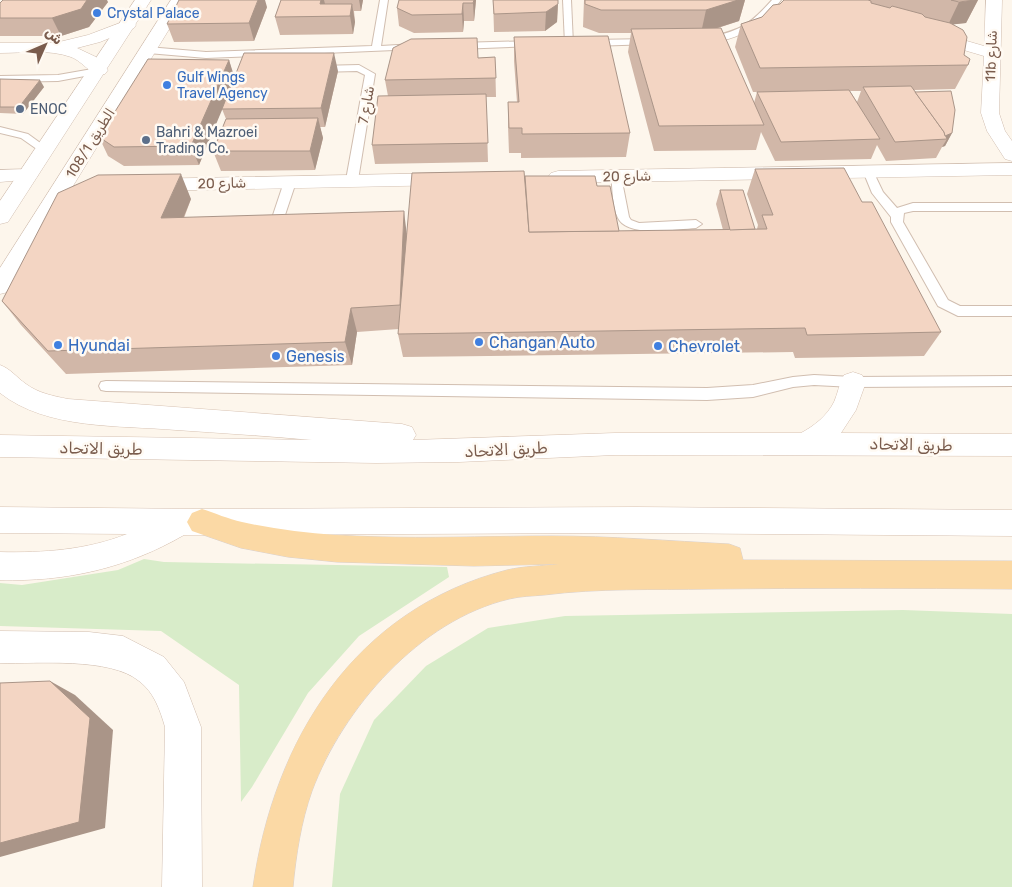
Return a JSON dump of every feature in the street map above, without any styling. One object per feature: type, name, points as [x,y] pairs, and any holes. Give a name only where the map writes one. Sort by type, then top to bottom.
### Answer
[{"type":"main road","points":[[191,522],[241,535],[288,543],[337,548],[474,552],[552,550],[697,556],[809,562],[868,572]]},
{"type":"main road","points":[[273,887],[278,849],[295,786],[318,737],[345,694],[393,643],[447,607],[504,585],[565,577],[868,572],[1012,575]]},
{"type":"street","name":"108/1 الطريق","points":[[0,217],[143,0]]},
{"type":"street","name":"108/1 الطريق","points":[[0,286],[72,187],[148,50],[179,0]]},
{"type":"street","name":"11b شارع","points":[[988,169],[985,136],[990,113],[994,0]]},
{"type":"street","points":[[53,49],[94,39],[128,25]]},
{"type":"street","points":[[917,30],[991,49]]},
{"type":"street","points":[[0,48],[53,49],[84,55],[93,62],[98,70]]},
{"type":"street","name":"11b شارع","points":[[990,113],[996,131],[1012,155]]},
{"type":"street","name":"شارع 20","points":[[538,177],[1012,169]]},
{"type":"street","points":[[0,176],[28,176]]},
{"type":"street","name":"شارع 20","points":[[131,186],[469,178]]},
{"type":"street","points":[[0,375],[6,383],[28,398],[58,408],[93,413],[551,446]]},
{"type":"street","points":[[808,443],[823,434],[845,410],[854,382]]},
{"type":"street","name":"طريق الاتحاد","points":[[0,446],[376,452],[459,451],[615,444],[1012,445]]},
{"type":"street","points":[[0,520],[191,522],[636,520],[1012,523]]},
{"type":"street","points":[[0,566],[52,566],[96,557],[140,543],[191,522]]},
{"type":"street","points":[[0,648],[90,648],[123,654],[152,669],[172,694],[183,727],[182,887]]},
{"type":"lane","points":[[376,47],[384,0]]},
{"type":"lane","points":[[568,0],[564,44],[663,42]]},
{"type":"lane","points":[[692,42],[719,39],[747,30],[756,24],[777,0]]},
{"type":"lane","points":[[453,46],[540,44]]},
{"type":"lane","points":[[148,50],[206,55],[424,46]]},
{"type":"lane","name":"شارع 7","points":[[305,69],[358,68],[370,74],[352,180]]},
{"type":"lane","points":[[0,79],[58,78],[98,70]]},
{"type":"lane","points":[[0,130],[25,136],[45,150]]},
{"type":"lane","points":[[868,171],[878,193],[897,216]]},
{"type":"lane","points":[[616,176],[623,217],[627,224],[638,227],[696,224]]},
{"type":"lane","points":[[277,221],[290,182]]},
{"type":"lane","points":[[1012,207],[913,207],[899,212],[897,216],[897,222],[943,303],[958,311],[1012,311]]},
{"type":"lane","points":[[106,386],[707,394],[753,391],[793,382],[814,380],[854,382],[1012,381]]},
{"type":"green space","points":[[144,559],[164,562],[447,567],[449,577],[359,636],[308,693],[252,787],[241,802],[239,685],[161,631],[0,626],[0,583],[22,585],[118,570]]},
{"type":"green space","points":[[903,610],[1012,614],[1012,887],[332,887],[340,794],[374,720],[426,666],[488,628],[565,616]]},
{"type":"building","points":[[3,0],[87,0],[81,9],[52,18],[0,18],[0,3]]},
{"type":"building","points":[[179,0],[258,0],[249,23],[167,24]]},
{"type":"building","points":[[281,0],[321,0],[320,4],[352,4],[350,16],[275,17]]},
{"type":"building","points":[[399,0],[474,0],[473,3],[463,3],[462,14],[412,15],[397,8]]},
{"type":"building","points":[[493,0],[558,0],[558,4],[546,12],[494,14]]},
{"type":"building","points":[[585,0],[738,0],[706,10],[601,10],[585,4]]},
{"type":"building","points":[[784,0],[868,0],[871,3],[890,8],[892,6],[950,23],[963,30],[967,37],[964,55],[970,59],[968,65],[760,68],[741,24],[762,17],[773,5],[780,4]]},
{"type":"building","points":[[951,0],[975,0],[959,2]]},
{"type":"building","points":[[721,28],[764,125],[659,126],[631,29]]},
{"type":"building","points":[[608,36],[630,133],[522,134],[522,128],[509,128],[508,102],[519,102],[514,37]]},
{"type":"building","points":[[477,38],[478,58],[495,57],[496,78],[385,80],[393,48],[411,39]]},
{"type":"building","points":[[244,53],[334,53],[321,108],[222,109]]},
{"type":"building","points":[[148,59],[229,60],[191,146],[114,147],[99,137]]},
{"type":"building","points":[[0,79],[40,80],[19,107],[0,107]]},
{"type":"building","points":[[911,86],[947,139],[895,142],[863,87]]},
{"type":"building","points":[[849,90],[880,139],[781,142],[757,92]]},
{"type":"building","points":[[951,91],[955,110],[952,133],[945,136],[915,92]]},
{"type":"building","points":[[486,94],[488,143],[372,145],[378,96]]},
{"type":"building","points":[[318,118],[310,151],[213,151],[226,119]]},
{"type":"building","points":[[844,168],[862,202],[872,202],[941,332],[807,335],[805,328],[398,334],[412,173],[524,171],[529,232],[767,229],[762,215],[773,215],[755,169]]},
{"type":"building","points":[[181,174],[161,218],[404,211],[400,305],[351,308],[345,342],[48,351],[2,301],[58,193],[98,175]]},
{"type":"building","points":[[525,176],[595,176],[597,186],[610,186],[619,231],[529,232]]},
{"type":"building","points":[[720,190],[743,190],[755,229],[730,230]]},
{"type":"building","points":[[50,681],[90,718],[79,822],[0,843],[0,683]]},
{"type":"place","name":"Crystal Palace","points":[[97,13]]},
{"type":"place","name":"Gulf Wings Travel Agency","points":[[167,85]]},
{"type":"place","name":"ENOC","points":[[20,109]]},
{"type":"place","name":"Bahri & Mazroei Trading Co.","points":[[146,140]]},
{"type":"place","name":"Changan Auto","points":[[479,342]]},
{"type":"place","name":"Hyundai","points":[[58,345]]},
{"type":"place","name":"Chevrolet","points":[[658,346]]},
{"type":"place","name":"Genesis","points":[[276,356]]}]
